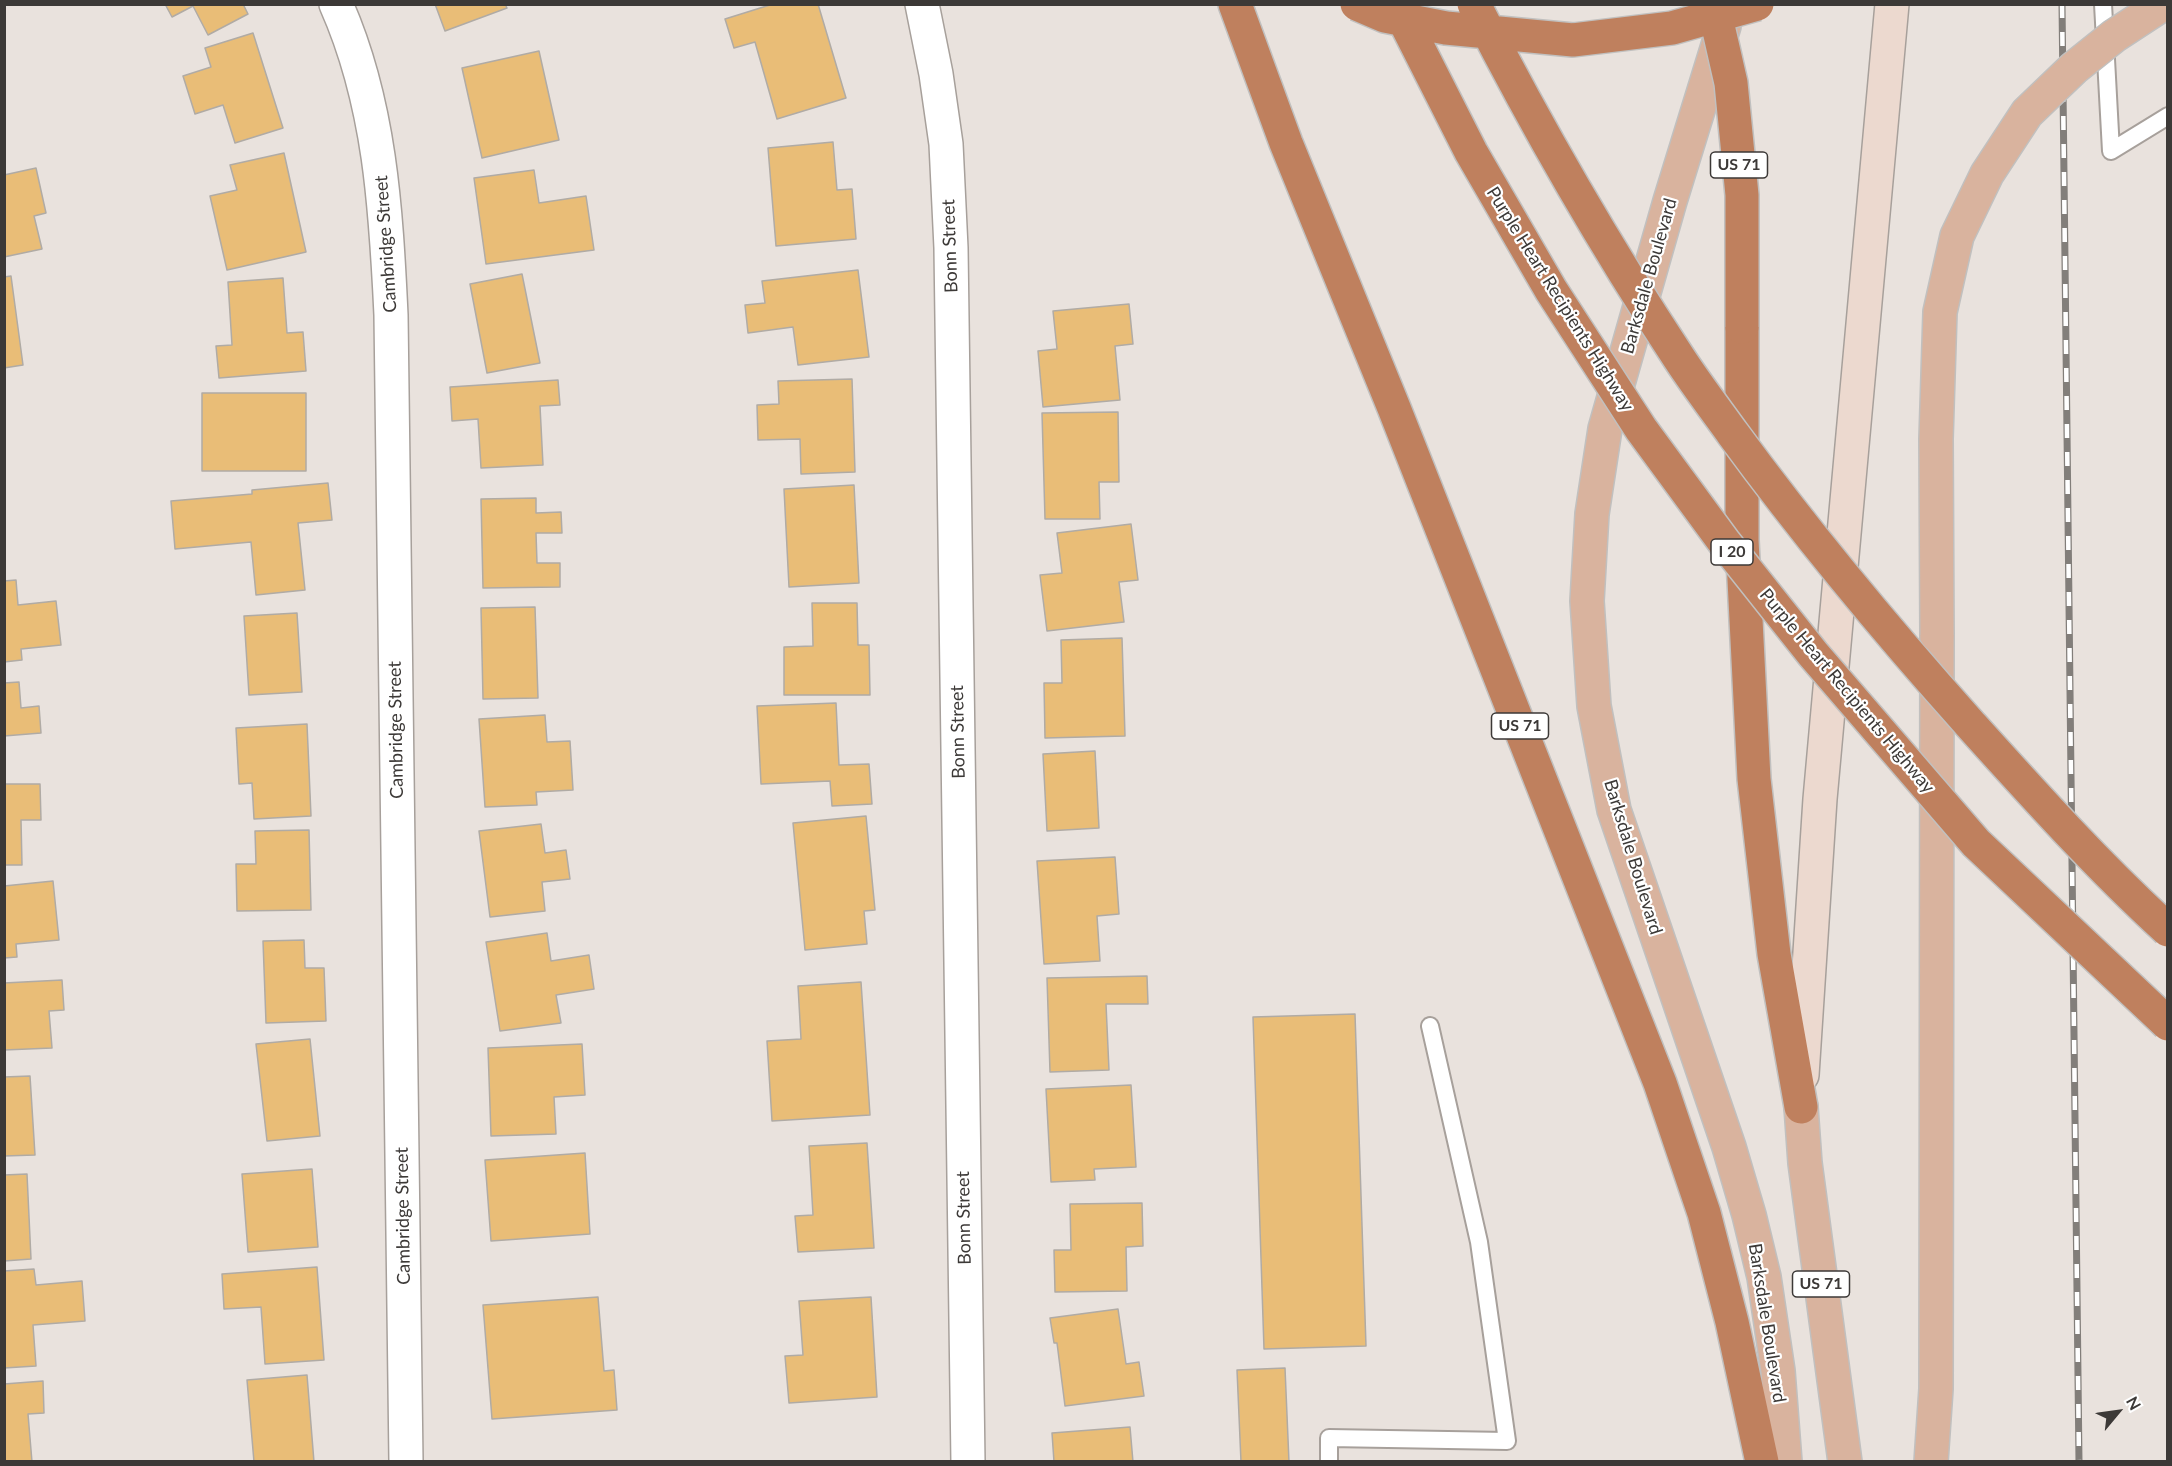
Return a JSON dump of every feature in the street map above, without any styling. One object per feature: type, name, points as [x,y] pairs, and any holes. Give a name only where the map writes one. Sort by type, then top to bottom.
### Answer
[{"type":"highway","name":"US 71","points":[[1235,4],[1286,143],[1390,398],[1660,1083],[1704,1213],[1732,1322],[1762,1461]]},
{"type":"highway","points":[[1357,4],[1385,16],[1446,28],[1573,40],[1672,28],[1757,4]]},
{"type":"highway","name":"Purple Heart Recipients Highway","points":[[1396,4],[1471,152],[1551,290],[1641,429],[1724,542],[1813,654],[1976,843],[2168,1024]]},
{"type":"highway","points":[[1474,4],[1518,92],[1587,213],[1680,360],[1770,485],[1857,594],[1934,684],[2094,860],[2168,930]]},
{"type":"highway","name":"US 71","points":[[1713,4],[1731,83],[1742,195],[1742,540],[1754,779],[1774,954],[1801,1107]]},
{"type":"main road","name":"Barksdale Boulevard","points":[[1731,4],[1670,201],[1605,429],[1592,514],[1587,602],[1594,706],[1614,810],[1729,1148],[1764,1277],[1778,1371],[1785,1461]]},
{"type":"main road","points":[[1801,1107],[1805,1008],[1820,799],[1892,4]]},
{"type":"main road","points":[[1931,1461],[1936,1389],[1936,439],[1940,312],[1957,236],[1987,174],[2027,113],[2114,36],[2163,4]]},
{"type":"main road","name":"US 71","points":[[1801,1107],[1805,1163],[1845,1461]]},
{"type":"street","name":"Cambridge Street","points":[[336,4],[361,74],[378,149],[387,234],[391,315],[406,1461]]},
{"type":"street","name":"Bonn Street","points":[[922,4],[936,74],[946,144],[951,248],[968,1461]]},
{"type":"lane","points":[[2103,4],[2111,151],[2168,116]]},
{"type":"lane","points":[[1329,1461],[1329,1438],[1507,1441],[1479,1242],[1430,1026]]},
{"type":"building","points":[[165,4],[243,4],[248,14],[208,35],[193,6],[172,17]]},
{"type":"building","points":[[435,4],[505,4],[507,8],[445,31]]},
{"type":"building","points":[[773,4],[818,4],[846,98],[777,119],[755,42],[734,48],[725,19]]},
{"type":"building","points":[[253,33],[283,128],[235,143],[223,105],[195,114],[183,76],[211,67],[205,48]]},
{"type":"building","points":[[539,51],[559,140],[482,158],[462,68]]},
{"type":"building","points":[[833,142],[837,190],[852,189],[856,239],[776,246],[768,148]]},
{"type":"building","points":[[284,153],[306,252],[227,270],[210,196],[237,190],[230,165]]},
{"type":"building","points":[[36,168],[46,213],[34,216],[42,249],[4,257],[4,175]]},
{"type":"building","points":[[534,170],[539,203],[586,196],[594,250],[486,264],[474,178]]},
{"type":"building","points":[[858,270],[869,357],[798,365],[793,327],[748,333],[745,305],[765,303],[762,281]]},
{"type":"building","points":[[522,274],[540,363],[487,373],[470,284]]},
{"type":"building","points":[[11,276],[23,365],[4,368],[4,277]]},
{"type":"building","points":[[283,278],[287,333],[303,332],[306,371],[219,378],[216,346],[232,345],[228,282]]},
{"type":"building","points":[[1129,304],[1133,344],[1115,346],[1120,400],[1043,407],[1038,351],[1057,349],[1053,311]]},
{"type":"building","points":[[852,379],[855,472],[801,474],[800,439],[758,440],[757,405],[779,404],[778,381]]},
{"type":"building","points":[[558,380],[560,405],[540,406],[543,465],[481,468],[478,419],[452,421],[450,387]]},
{"type":"building","points":[[202,393],[306,393],[306,471],[202,471]]},
{"type":"building","points":[[1118,412],[1119,482],[1099,482],[1100,519],[1045,519],[1042,413]]},
{"type":"building","points":[[328,483],[332,520],[298,523],[305,590],[256,595],[251,542],[175,549],[171,501],[252,494],[252,490]]},
{"type":"building","points":[[854,485],[859,583],[789,587],[784,489]]},
{"type":"building","points":[[536,498],[536,513],[561,512],[562,533],[536,533],[537,563],[560,563],[560,587],[483,588],[481,499]]},
{"type":"building","points":[[1131,524],[1138,580],[1119,582],[1124,622],[1047,631],[1040,575],[1062,573],[1057,533]]},
{"type":"building","points":[[16,580],[18,605],[56,601],[61,645],[21,649],[22,660],[4,662],[4,581]]},
{"type":"building","points":[[812,603],[857,603],[858,645],[869,645],[870,695],[784,695],[784,647],[813,646]]},
{"type":"building","points":[[535,607],[538,698],[483,699],[481,608]]},
{"type":"building","points":[[297,613],[302,692],[249,695],[244,616]]},
{"type":"building","points":[[1122,638],[1125,736],[1045,738],[1044,683],[1062,683],[1061,640]]},
{"type":"building","points":[[19,682],[21,708],[39,706],[41,733],[4,736],[4,683]]},
{"type":"building","points":[[836,703],[839,765],[869,764],[872,804],[832,806],[830,781],[761,784],[757,706]]},
{"type":"building","points":[[545,715],[547,742],[570,741],[573,790],[536,792],[537,805],[485,807],[479,719]]},
{"type":"building","points":[[307,724],[311,816],[254,819],[252,783],[239,784],[236,728]]},
{"type":"building","points":[[1095,751],[1099,828],[1047,831],[1043,754]]},
{"type":"building","points":[[4,784],[40,784],[41,820],[21,820],[22,865],[4,865]]},
{"type":"building","points":[[866,816],[875,910],[864,911],[867,944],[805,950],[793,823]]},
{"type":"building","points":[[541,824],[545,853],[566,850],[570,879],[542,882],[545,911],[490,917],[479,831]]},
{"type":"building","points":[[309,830],[311,910],[237,911],[236,864],[256,864],[255,831]]},
{"type":"building","points":[[1115,857],[1119,914],[1097,916],[1100,961],[1044,964],[1037,861]]},
{"type":"building","points":[[53,881],[59,940],[16,944],[17,957],[4,958],[4,886]]},
{"type":"building","points":[[547,933],[551,961],[589,955],[594,989],[556,995],[561,1023],[500,1031],[486,942]]},
{"type":"building","points":[[304,940],[305,968],[324,968],[326,1021],[266,1023],[263,941]]},
{"type":"building","points":[[1147,976],[1148,1004],[1106,1004],[1109,1070],[1050,1072],[1047,978]]},
{"type":"building","points":[[62,980],[64,1010],[49,1011],[52,1048],[4,1050],[4,983]]},
{"type":"building","points":[[861,982],[870,1115],[772,1121],[767,1041],[801,1039],[798,986]]},
{"type":"building","points":[[1355,1014],[1366,1346],[1264,1349],[1253,1017]]},
{"type":"building","points":[[310,1039],[320,1136],[267,1141],[256,1044]]},
{"type":"building","points":[[582,1044],[585,1095],[554,1097],[556,1134],[491,1136],[488,1048]]},
{"type":"building","points":[[30,1076],[35,1155],[4,1156],[4,1077]]},
{"type":"building","points":[[1131,1085],[1136,1167],[1094,1169],[1095,1180],[1051,1182],[1046,1089]]},
{"type":"building","points":[[867,1143],[874,1248],[798,1252],[795,1216],[813,1215],[809,1146]]},
{"type":"building","points":[[585,1153],[590,1234],[491,1241],[485,1160]]},
{"type":"building","points":[[312,1169],[318,1247],[248,1252],[242,1174]]},
{"type":"building","points":[[27,1174],[31,1259],[4,1261],[4,1175]]},
{"type":"building","points":[[1142,1203],[1143,1246],[1126,1247],[1127,1291],[1055,1292],[1054,1250],[1071,1250],[1070,1204]]},
{"type":"building","points":[[317,1267],[324,1360],[265,1364],[261,1307],[224,1309],[222,1274]]},
{"type":"building","points":[[34,1269],[36,1285],[82,1281],[85,1321],[33,1325],[36,1366],[4,1368],[4,1271]]},
{"type":"building","points":[[598,1297],[604,1371],[614,1370],[617,1410],[492,1419],[483,1305]]},
{"type":"building","points":[[871,1297],[877,1397],[789,1403],[785,1356],[803,1355],[799,1301]]},
{"type":"building","points":[[1118,1309],[1126,1364],[1139,1362],[1144,1396],[1065,1406],[1057,1343],[1054,1343],[1050,1318]]},
{"type":"building","points":[[1285,1368],[1289,1462],[1241,1462],[1237,1370]]},
{"type":"building","points":[[307,1375],[314,1462],[254,1462],[247,1380]]},
{"type":"building","points":[[43,1381],[44,1413],[28,1414],[32,1462],[4,1462],[4,1384]]},
{"type":"building","points":[[1130,1427],[1133,1462],[1054,1462],[1052,1433]]},
{"type":"railway","points":[[2062,4],[2079,1462]]}]
